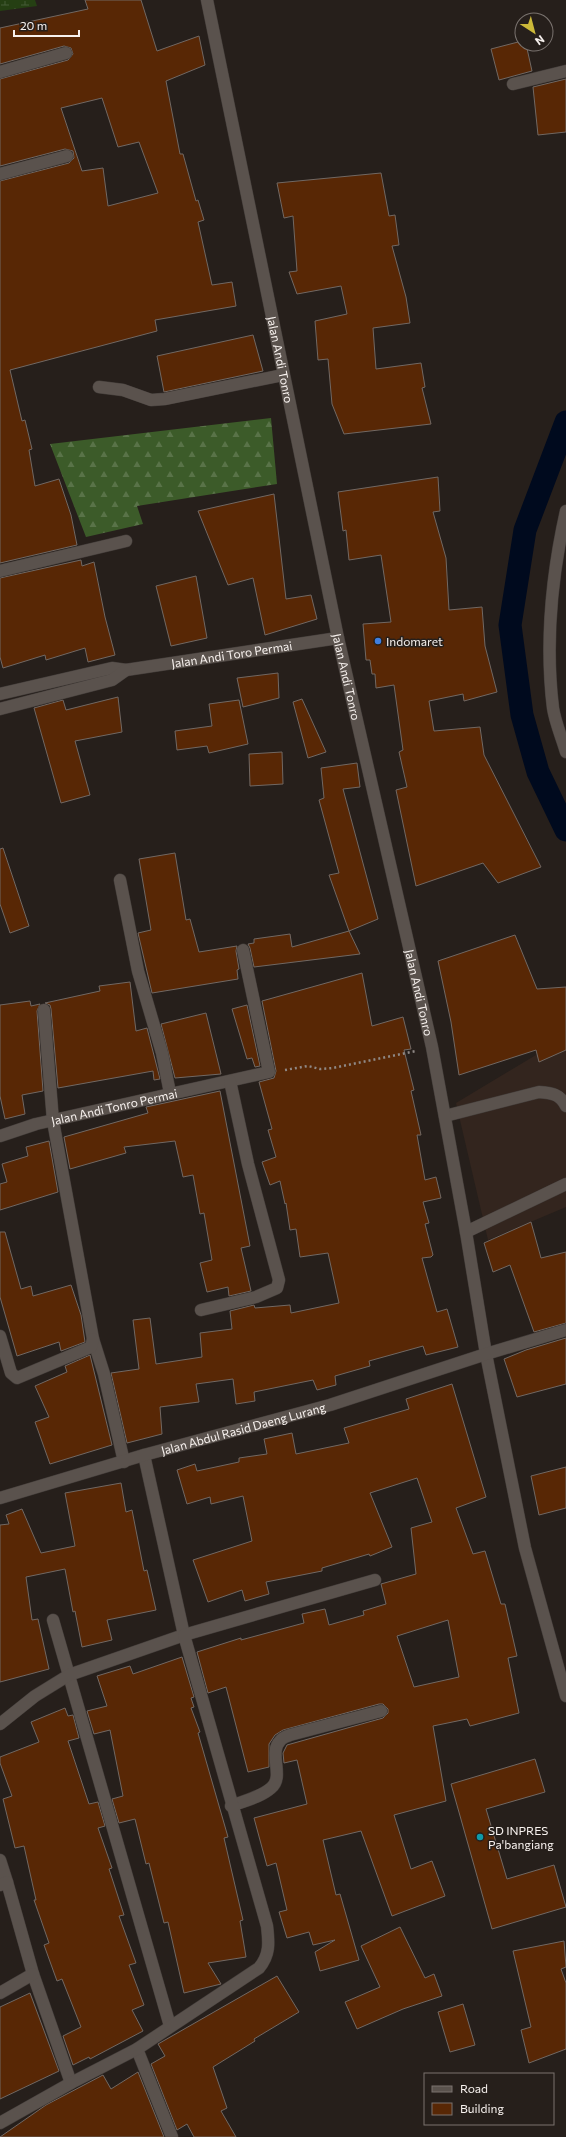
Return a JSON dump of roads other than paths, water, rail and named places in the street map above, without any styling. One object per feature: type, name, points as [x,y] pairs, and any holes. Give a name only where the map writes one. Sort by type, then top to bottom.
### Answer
[{"type":"street","name":"Jalan Andi Tonro","points":[[207,0],[338,638],[432,1047],[466,1232],[486,1354],[525,1548],[566,1696]]},
{"type":"street","points":[[0,72],[66,53]]},
{"type":"street","points":[[513,84],[566,71]]},
{"type":"street","points":[[0,174],[67,156]]},
{"type":"street","points":[[99,387],[124,390],[151,400],[165,399],[284,375]]},
{"type":"street","points":[[566,511],[558,546],[550,638],[553,709],[566,752]]},
{"type":"street","points":[[0,572],[126,541]]},
{"type":"street","name":"Jalan Andi Toro Permai","points":[[126,670],[338,638]]},
{"type":"street","points":[[0,694],[112,668],[126,670]]},
{"type":"street","points":[[0,709],[112,680],[126,670]]},
{"type":"street","points":[[120,880],[138,971],[162,1053],[170,1093]]},
{"type":"street","name":"Jalan Andi Tonro Permai","points":[[0,1136],[36,1124],[269,1072],[243,950]]},
{"type":"street","points":[[44,1010],[53,1121],[93,1339],[104,1374],[124,1462]]},
{"type":"street","points":[[201,1310],[256,1297],[276,1288],[279,1280],[248,1164],[230,1081]]},
{"type":"street","points":[[445,1116],[539,1092],[554,1093],[563,1100],[566,1106]]},
{"type":"street","points":[[466,1232],[566,1184]]},
{"type":"street","name":"Jalan Abdul Rasid Daeng Lurang","points":[[0,1498],[144,1455],[330,1405],[486,1354],[566,1330]]},
{"type":"street","points":[[0,1336],[11,1373],[18,1378],[90,1347],[93,1339]]},
{"type":"street","points":[[0,2123],[71,2083],[137,2049],[259,1968],[266,1959],[269,1944],[267,1926],[231,1806],[184,1635],[144,1455]]},
{"type":"street","points":[[0,1724],[35,1696],[69,1675],[184,1635],[375,1580]]},
{"type":"street","points":[[53,1620],[170,2026]]},
{"type":"street","points":[[231,1806],[264,1793],[272,1788],[277,1782],[276,1746],[280,1740],[290,1735],[381,1711]]},
{"type":"street","points":[[0,1860],[3,1883],[71,2083]]},
{"type":"street","points":[[0,1993],[33,1974]]},
{"type":"street","points":[[137,2049],[172,2137]]},
{"type":"waterway","points":[[566,422],[525,530],[510,625],[522,715],[538,772],[566,830]]},
{"type":"place","name":"Indomaret","points":[[378,641]]},
{"type":"place","name":"SD INPRES Pa'bangiang","points":[[480,1837]]}]
